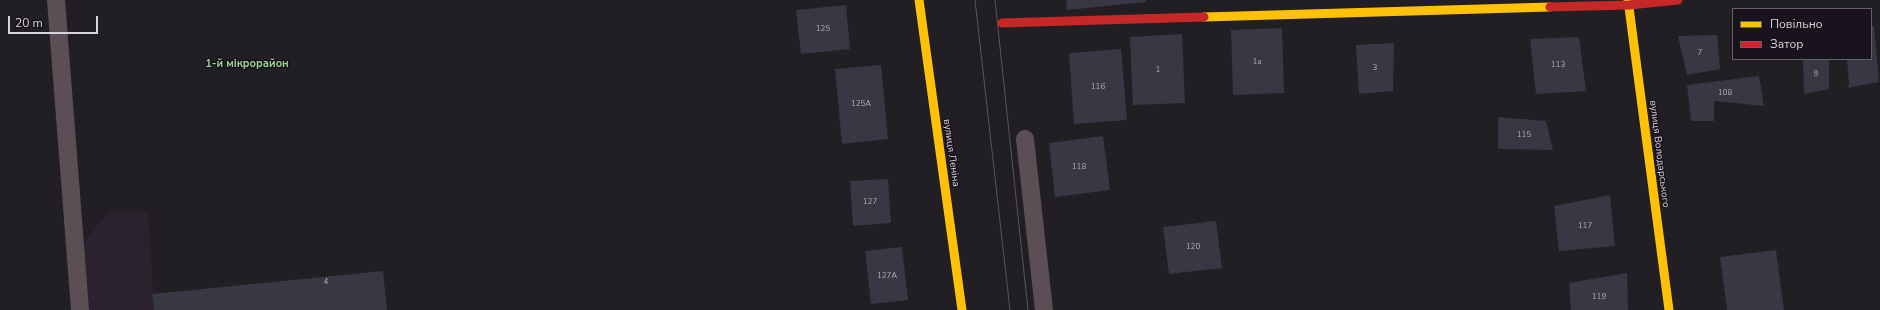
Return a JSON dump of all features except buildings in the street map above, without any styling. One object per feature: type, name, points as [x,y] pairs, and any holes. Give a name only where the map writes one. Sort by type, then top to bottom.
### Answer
[{"type":"street","name":"вулиця Леніна","points":[[918,0],[962,310]]},
{"type":"street","points":[[1002,23],[1628,3],[1678,0]]},
{"type":"street","name":"вулиця Володарського","points":[[1628,3],[1669,310]]},
{"type":"lane","points":[[56,0],[80,310]]},
{"type":"lane","points":[[1025,139],[1044,310]]},
{"type":"shaded area","points":[[148,211],[154,310],[89,310],[82,245],[108,212]]},
{"type":"tram line","points":[[975,0],[1010,310]]},
{"type":"tram line","points":[[995,0],[1028,310]]},
{"type":"traffic: slow","points":[[919,0],[962,310]]},
{"type":"traffic: slow","points":[[1628,0],[1669,310]]},
{"type":"traffic: slow","points":[[1204,17],[1550,7]]},
{"type":"traffic: jam","points":[[1550,7],[1629,5],[1678,0]]},
{"type":"traffic: jam","points":[[1002,23],[1204,17]]},
{"type":"district","name":"1-й мікрорайон","points":[[247,64]]}]
